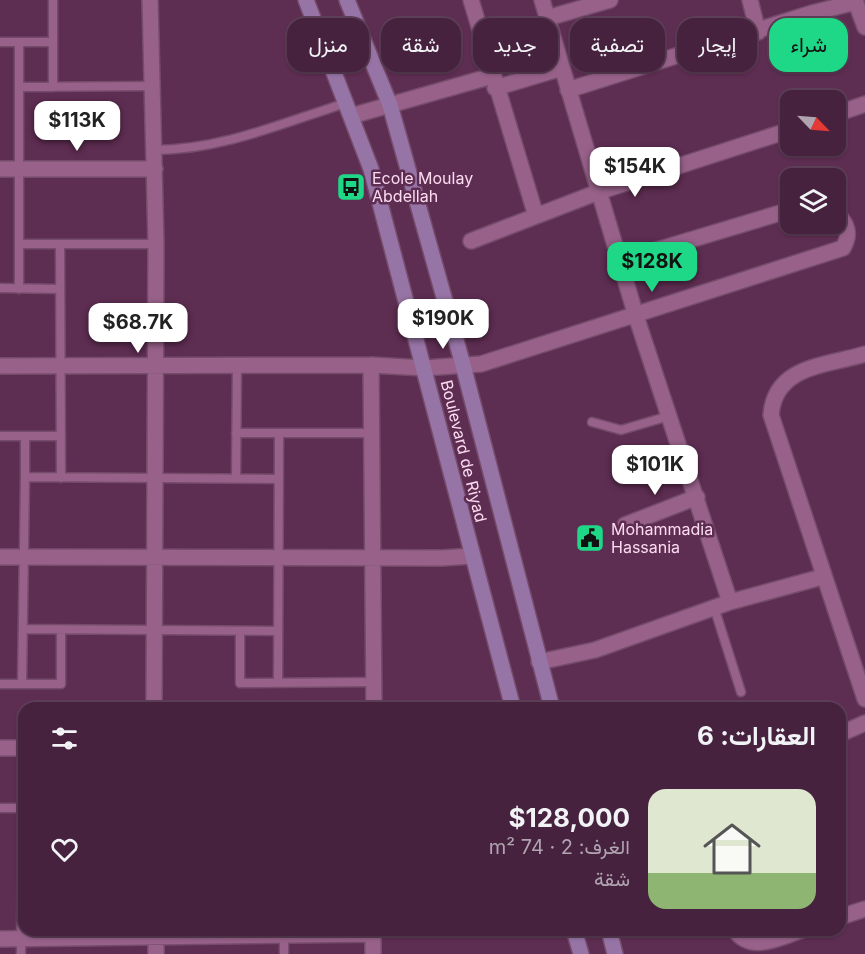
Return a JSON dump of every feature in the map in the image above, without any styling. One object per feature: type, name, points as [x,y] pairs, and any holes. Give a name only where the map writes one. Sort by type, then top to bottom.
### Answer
[{"type":"main road","name":"Boulevard de Riyad","points":[[306,0],[371,169],[511,702]]},
{"type":"main road","name":"Boulevard de Riyad","points":[[347,0],[390,105],[463,365],[550,702]]},
{"type":"main road","points":[[576,936],[581,954]]},
{"type":"main road","points":[[610,936],[615,954]]},
{"type":"street","points":[[150,0],[156,244],[154,702]]},
{"type":"street","points":[[471,0],[493,82],[536,216]]},
{"type":"street","points":[[542,0],[547,18],[610,0]]},
{"type":"street","points":[[750,0],[758,32]]},
{"type":"street","points":[[568,90],[758,32],[859,6],[865,27]]},
{"type":"street","points":[[558,55],[601,191],[636,315],[730,602]]},
{"type":"street","points":[[348,109],[390,105],[562,69]]},
{"type":"street","points":[[846,111],[865,104]]},
{"type":"street","points":[[471,241],[601,191],[780,133]]},
{"type":"street","points":[[0,169],[155,169]]},
{"type":"street","points":[[620,261],[780,213]]},
{"type":"street","points":[[0,366],[371,365],[424,368],[481,364],[843,248],[848,239],[846,226]]},
{"type":"street","points":[[865,354],[798,373],[779,386],[772,400],[771,415],[822,577],[865,699]]},
{"type":"street","points":[[371,365],[374,702]]},
{"type":"street","points":[[625,525],[697,497]]},
{"type":"street","points":[[0,557],[442,558],[472,556]]},
{"type":"street","points":[[539,662],[595,650],[714,607],[822,577]]},
{"type":"street","points":[[846,731],[865,723]]},
{"type":"street","points":[[0,748],[18,748]]},
{"type":"street","points":[[846,916],[864,911]]},
{"type":"street","points":[[0,939],[21,947],[127,936]]},
{"type":"street","points":[[156,936],[156,954]]},
{"type":"street","points":[[373,936],[373,954]]},
{"type":"street","points":[[740,936],[744,940],[756,943],[786,936]]},
{"type":"lane","points":[[52,0],[52,87]]},
{"type":"lane","points":[[0,42],[53,42]]},
{"type":"lane","points":[[19,42],[19,289]]},
{"type":"lane","points":[[19,87],[152,86]]},
{"type":"lane","points":[[154,150],[189,150],[348,109]]},
{"type":"lane","points":[[19,243],[156,244]]},
{"type":"lane","points":[[60,244],[60,478]]},
{"type":"lane","points":[[0,288],[60,289]]},
{"type":"lane","points":[[236,478],[237,366]]},
{"type":"lane","points":[[592,422],[621,430],[669,417]]},
{"type":"lane","points":[[278,683],[279,433]]},
{"type":"lane","points":[[236,434],[372,433]]},
{"type":"lane","points":[[0,436],[61,436]]},
{"type":"lane","points":[[22,684],[24,436]]},
{"type":"lane","points":[[25,477],[279,479]]},
{"type":"lane","points":[[714,607],[741,692]]},
{"type":"lane","points":[[23,629],[278,632]]},
{"type":"lane","points":[[0,684],[61,684],[61,630]]},
{"type":"lane","points":[[240,631],[240,683],[374,682]]},
{"type":"lane","points":[[0,808],[18,808]]},
{"type":"lane","points":[[284,936],[284,954]]},
{"type":"place","name":"Ecole Moulay Abdellah","points":[[351,187]]},
{"type":"place","name":"Mohammadia Hassania","points":[[590,538]]}]
